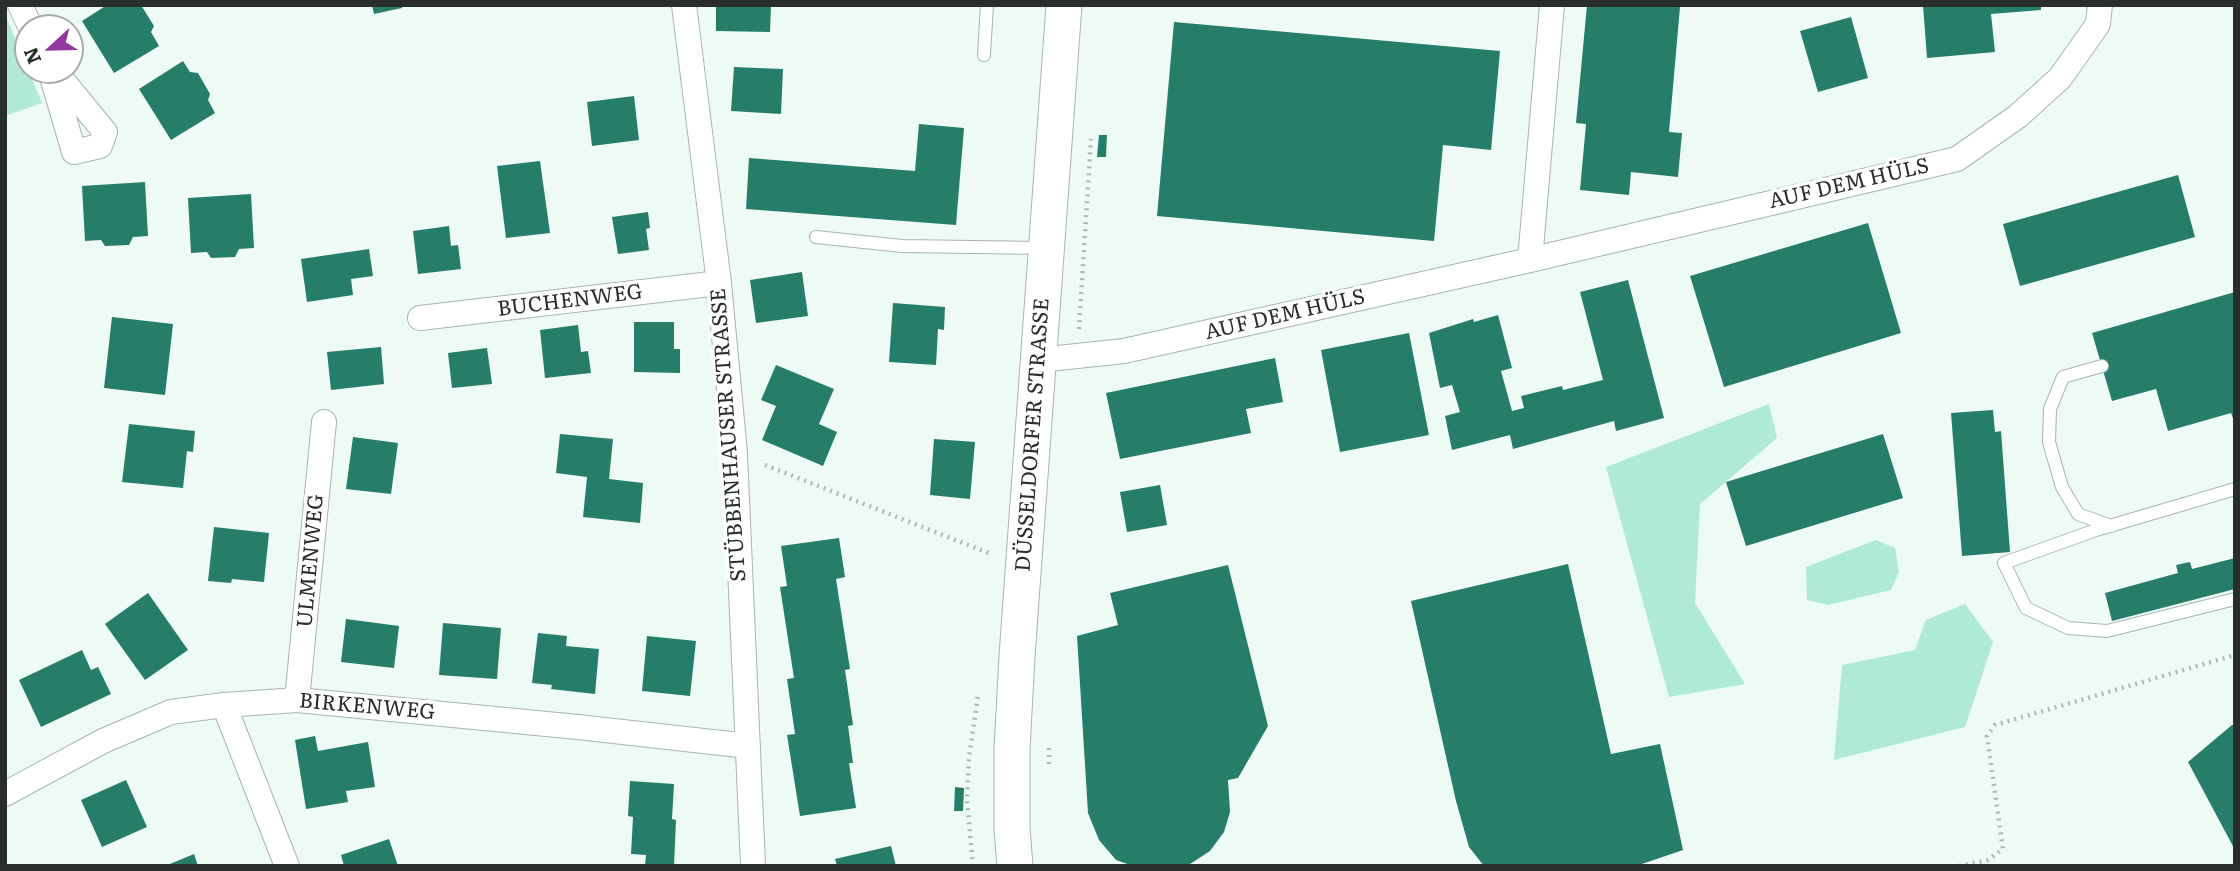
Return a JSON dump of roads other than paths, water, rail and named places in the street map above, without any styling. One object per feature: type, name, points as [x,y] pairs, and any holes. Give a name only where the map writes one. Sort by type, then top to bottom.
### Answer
[{"type":"main road","name":"DÜSSELDORFER STRASSE","points":[[1015,866],[1012,749],[1022,566],[1064,5]]},
{"type":"street","name":"STÜBBENHAUSER STRASSE","points":[[684,5],[719,283],[734,453],[752,866]]},
{"type":"street","points":[[1530,260],[1552,5]]},
{"type":"street","name":"AUF DEM HÜLS","points":[[1039,360],[1124,351],[1530,260],[1957,159],[2018,116],[2060,78],[2098,24],[2100,5]]},
{"type":"street","name":"BUCHENWEG","points":[[420,318],[719,283]]},
{"type":"street","name":"ULMENWEG","points":[[297,700],[324,422]]},
{"type":"street","name":"BIRKENWEG","points":[[5,794],[103,741],[171,712],[297,700],[565,725],[748,746]]},
{"type":"street","points":[[224,705],[287,866]]},
{"type":"lane","points":[[984,55],[987,5]]},
{"type":"lane","points":[[816,237],[902,246],[1047,248]]},
{"type":"lane","points":[[2102,366],[2063,377],[2050,409],[2049,442],[2062,487],[2078,514],[2111,526]]},
{"type":"lane","points":[[2235,489],[2111,526],[2004,563],[2026,608],[2068,628],[2107,631],[2235,599]]}]
